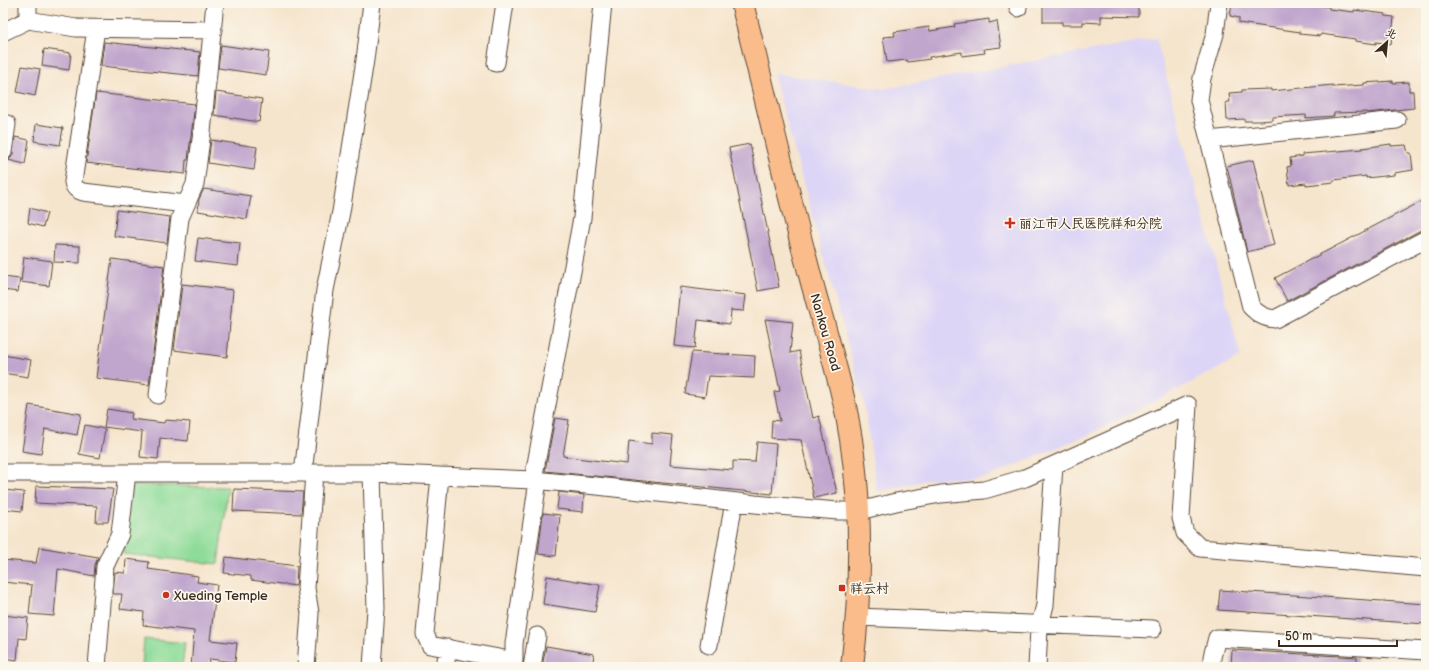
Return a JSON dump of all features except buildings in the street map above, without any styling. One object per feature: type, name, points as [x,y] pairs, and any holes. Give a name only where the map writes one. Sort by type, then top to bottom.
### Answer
[{"type":"main road","name":"Nankou Road","points":[[742,3],[807,265],[839,382],[854,455],[860,539],[857,617],[852,667]]},
{"type":"street","points":[[158,395],[180,218],[195,184],[202,132],[215,3]]},
{"type":"street","points":[[306,667],[310,613],[306,588],[309,473],[325,290],[341,212],[365,60],[372,3]]},
{"type":"street","points":[[496,63],[505,3]]},
{"type":"street","points":[[440,476],[425,634],[430,645],[513,664],[514,644],[535,481],[582,218],[603,3]]},
{"type":"street","points":[[1219,3],[1215,34],[1202,78],[1199,100],[1251,307],[1258,314],[1275,319],[1426,239]]},
{"type":"street","points":[[3,32],[28,11],[76,28],[213,30]]},
{"type":"street","points":[[96,29],[73,182],[74,185],[82,192],[186,204]]},
{"type":"street","points":[[1209,140],[1397,120]]},
{"type":"street","points":[[3,152],[7,124]]},
{"type":"street","points":[[3,473],[372,473],[440,476],[535,481],[605,487],[734,502],[838,511],[859,511],[896,502],[941,494],[984,490],[1025,478],[1188,405],[1181,518],[1186,533],[1200,548],[1426,568]]},
{"type":"street","points":[[1037,667],[1040,624],[1045,606],[1054,465]]},
{"type":"street","points":[[97,667],[105,566],[120,534],[127,473]]},
{"type":"street","points":[[372,473],[376,609],[372,667]]},
{"type":"street","points":[[709,645],[734,502]]},
{"type":"street","points":[[857,617],[1153,629]]},
{"type":"street","points":[[532,667],[537,636]]},
{"type":"street","points":[[1212,667],[1212,657],[1217,638],[1426,651]]},
{"type":"street","points":[[446,667],[448,648]]},
{"type":"shaded area","name":"丽江市人民医院祥和分院","points":[[1156,38],[1241,357],[1090,434],[985,478],[931,479],[877,492],[864,403],[773,73],[883,89]]},
{"type":"green space","points":[[132,485],[228,487],[218,564],[123,554]]},
{"type":"green space","points":[[144,639],[185,643],[182,667],[142,667]]},
{"type":"place","name":"丽江市人民医院祥和分院","points":[[1010,223]]},
{"type":"place","name":"祥云村","points":[[842,588]]},
{"type":"place","name":"Xueding Temple","points":[[166,595]]}]
